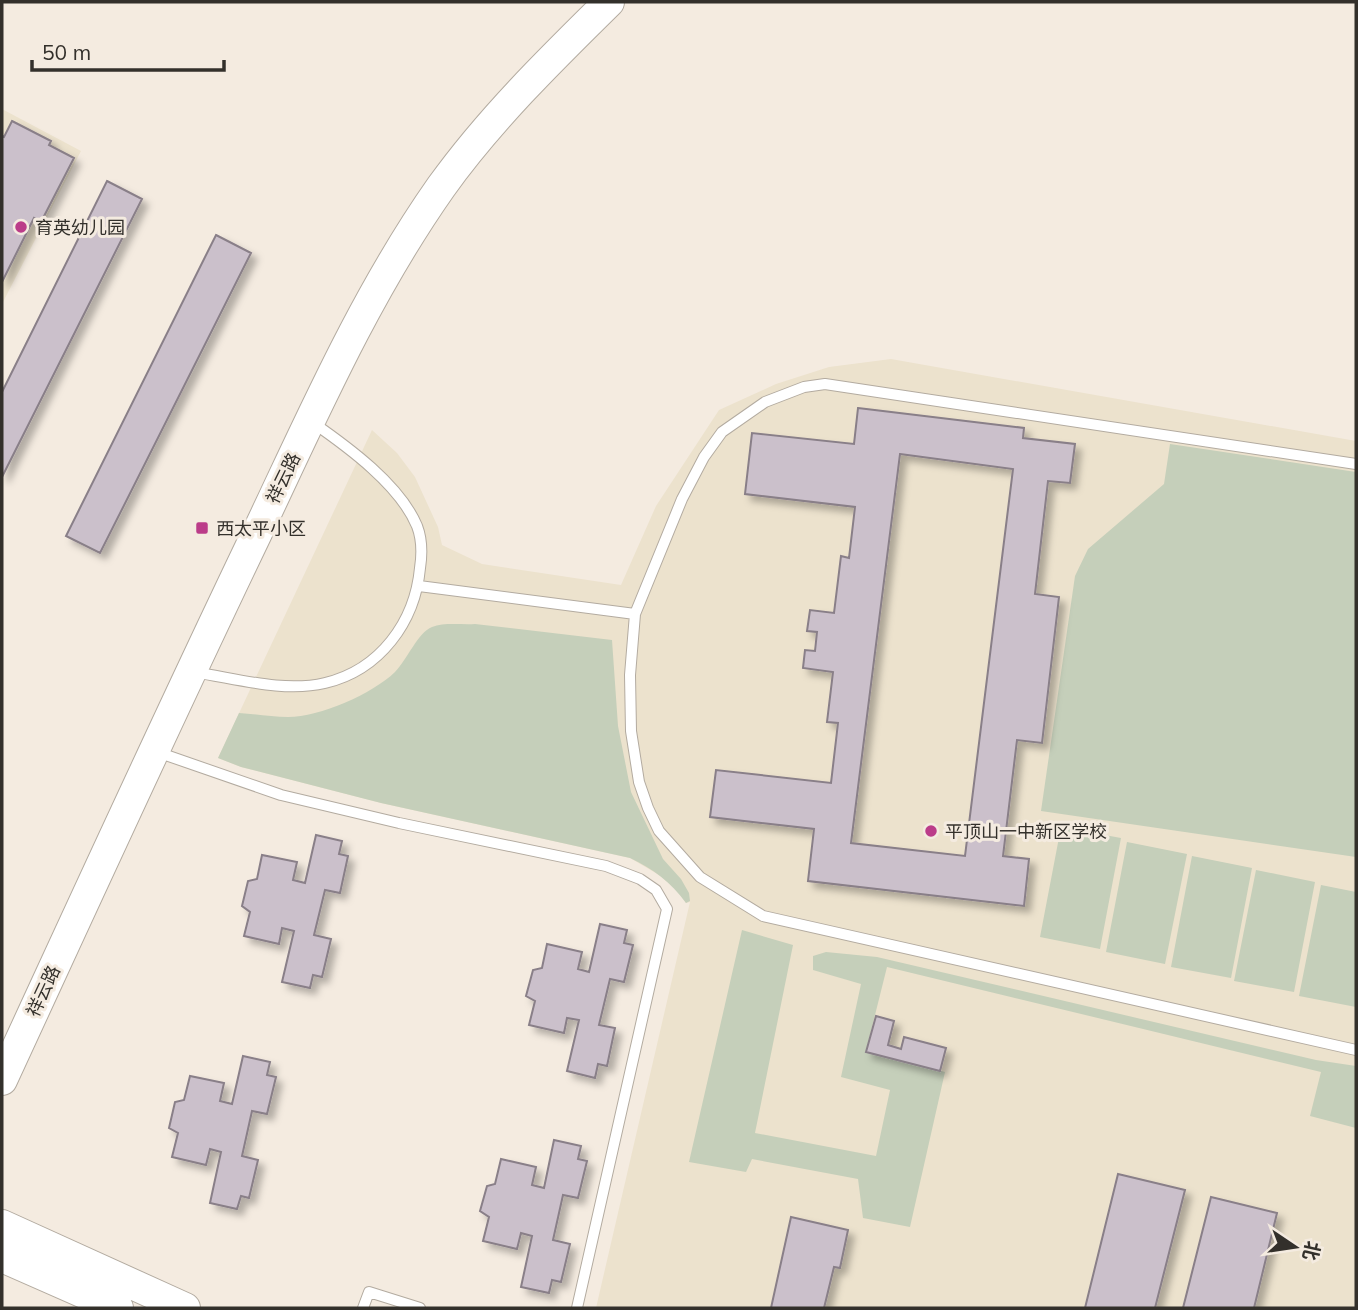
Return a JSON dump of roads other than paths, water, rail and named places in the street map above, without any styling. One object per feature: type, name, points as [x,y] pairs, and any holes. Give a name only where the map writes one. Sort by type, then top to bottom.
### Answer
[{"type":"main road","name":"祥云路","points":[[2,1080],[191,671],[310,421],[372,299],[442,185],[530,82],[608,2]]},
{"type":"main road","points":[[2,1225],[185,1308]]},
{"type":"main road","points":[[2,1257],[118,1308]]},
{"type":"lane","points":[[1356,464],[825,384],[804,387],[765,402],[722,432],[704,457],[682,499],[635,614],[630,675],[631,731],[639,782],[648,808],[665,839],[700,877],[763,916],[1356,1050]]},
{"type":"lane","points":[[191,671],[297,686],[326,683],[348,676],[366,665],[397,636],[407,619],[419,586],[422,553],[417,527],[400,500],[376,473],[343,443],[310,421]]},
{"type":"lane","points":[[419,586],[635,614]]},
{"type":"lane","points":[[154,751],[281,794],[398,823],[606,866],[640,878],[656,890],[667,909],[576,1308]]},
{"type":"lane","points":[[363,1308],[369,1292],[420,1308]]},
{"type":"place","name":"育英幼儿园","points":[[21,227]]},
{"type":"place","name":"西太平小区","points":[[202,528]]},
{"type":"place","name":"平顶山一中新区学校","points":[[931,831]]}]
